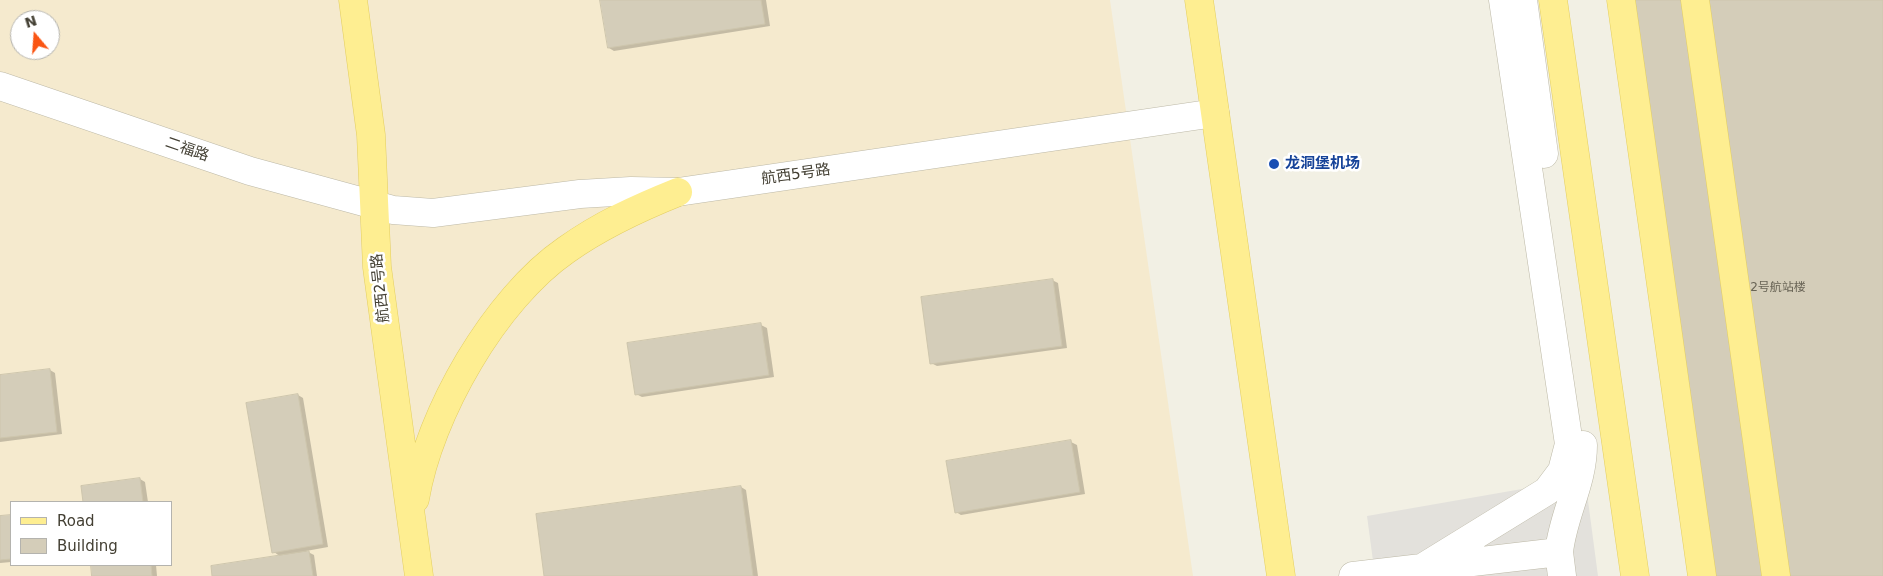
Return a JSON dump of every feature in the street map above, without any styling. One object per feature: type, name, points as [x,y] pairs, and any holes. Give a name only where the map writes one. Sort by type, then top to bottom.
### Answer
[{"type":"main road","name":"航西2号路","points":[[353,0],[371,135],[378,275],[419,576]]},
{"type":"main road","points":[[1199,0],[1281,576]]},
{"type":"main road","points":[[1553,0],[1635,576]]},
{"type":"main road","points":[[1621,0],[1702,576]]},
{"type":"main road","points":[[1686,0],[1765,576]]},
{"type":"main road","points":[[1695,0],[1776,576]]},
{"type":"main road","points":[[412,519],[418,480],[423,463],[445,408],[480,344],[510,304],[537,274],[565,251],[604,226],[639,208],[678,192]]},
{"type":"street","points":[[1422,568],[1547,491],[1562,471],[1569,444],[1503,0]]},
{"type":"street","points":[[1353,576],[1422,568],[1560,564],[1561,534],[1574,500],[1583,462],[1583,441],[1581,412],[1571,358],[1524,0]]},
{"type":"street","name":"二福路","points":[[0,86],[250,171],[375,206]]},
{"type":"street","name":"航西5号路","points":[[375,206],[393,210],[433,213],[580,194],[631,191],[678,192],[1215,113]]},
{"type":"shaded area","points":[[0,0],[1110,0],[1193,576],[0,576]]},
{"type":"shaded area","points":[[1585,478],[1598,576],[1375,576],[1367,516]]},
{"type":"building","points":[[600,0],[761,0],[765,24],[608,48]]},
{"type":"building","points":[[1631,0],[1883,0],[1883,576],[1713,576]]},
{"type":"building","points":[[1053,279],[1062,346],[930,364],[921,297]]},
{"type":"building","points":[[761,323],[769,375],[635,395],[627,343]]},
{"type":"building","points":[[50,369],[57,432],[0,438],[0,375]]},
{"type":"building","points":[[298,394],[323,544],[272,553],[246,403]]},
{"type":"building","points":[[1071,440],[1080,492],[955,513],[946,461]]},
{"type":"building","points":[[140,478],[143,501],[83,501],[81,486]]},
{"type":"building","points":[[741,486],[753,576],[544,576],[536,514]]},
{"type":"building","points":[[10,515],[10,559],[0,560],[0,516]]},
{"type":"building","points":[[309,551],[313,576],[212,576],[211,566]]},
{"type":"building","points":[[91,566],[151,566],[152,576],[92,576]]},
{"type":"place","name":"龙洞堡机场","points":[[1274,164]]}]
